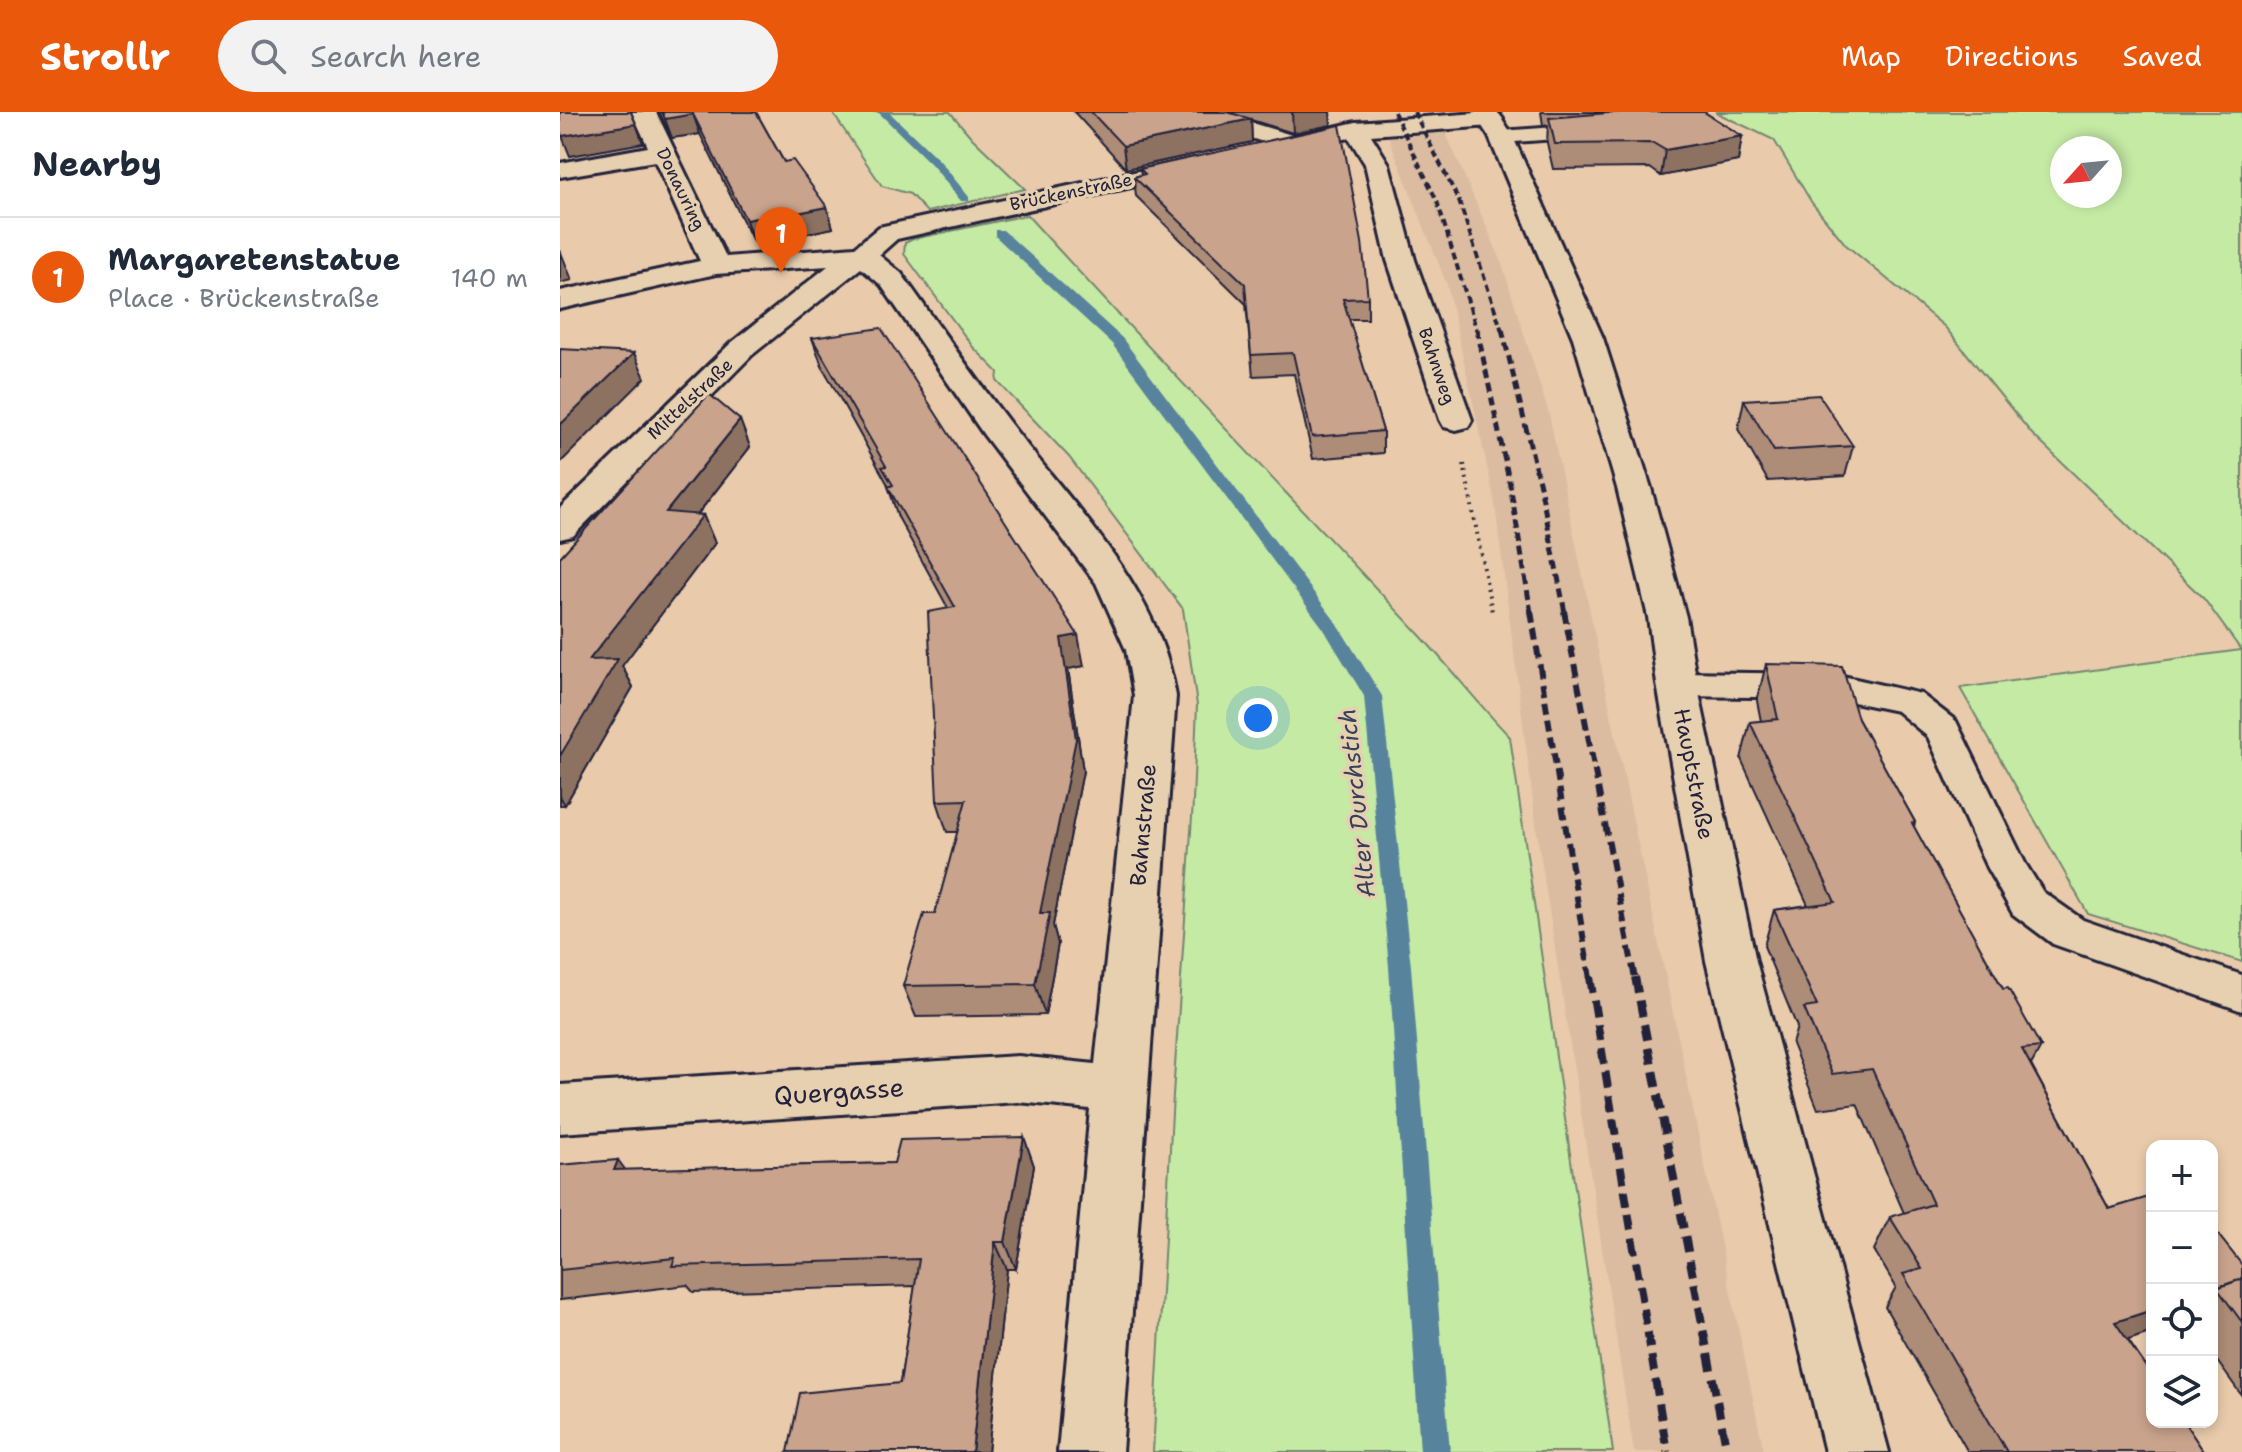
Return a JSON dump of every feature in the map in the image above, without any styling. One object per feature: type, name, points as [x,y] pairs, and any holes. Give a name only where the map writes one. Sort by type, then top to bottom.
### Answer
[{"type":"street","name":"Donauring","points":[[644,112],[716,266]]},
{"type":"street","points":[[1191,112],[1294,144]]},
{"type":"street","points":[[1247,154],[1356,129],[1492,123]]},
{"type":"street","name":"Hauptstraße","points":[[1492,123],[1588,338],[1634,488],[1667,617],[1677,684],[1731,961],[1857,1452]]},
{"type":"street","name":"Bahnweg","points":[[1356,129],[1377,164],[1401,260],[1456,420]]},
{"type":"street","points":[[560,170],[663,152]]},
{"type":"street","name":"Brückenstraße","points":[[888,233],[1216,161]]},
{"type":"street","name":"Mittelstraße","points":[[560,528],[817,268],[877,267],[888,233]]},
{"type":"street","points":[[560,300],[716,266],[817,268]]},
{"type":"street","name":"Bahnstraße","points":[[877,267],[1113,580],[1142,635],[1151,665],[1155,696],[1090,1452]]},
{"type":"street","name":"Quergasse","points":[[560,1109],[1018,1079],[1119,1089]]},
{"type":"lane","points":[[1492,123],[1611,129],[1686,112]]},
{"type":"lane","points":[[1677,684],[1834,686],[1908,702],[1943,730],[2007,868],[2028,903],[2068,932],[2242,993]]},
{"type":"path","name":"Bahnweg","points":[[1456,420],[1492,612]]},
{"type":"shaded area","points":[[1444,129],[1501,260],[1549,414],[1764,1452],[1634,1452],[1538,840],[1494,498],[1447,285],[1387,133]]},
{"type":"green space","points":[[832,112],[950,112],[1025,189],[927,212],[910,194],[882,186]]},
{"type":"green space","points":[[1715,112],[2242,112],[2242,962],[2088,914],[1960,688],[2241,650],[2204,599],[2032,434],[1945,327],[1846,245],[1812,203],[1774,140]]},
{"type":"green space","points":[[1027,215],[1417,632],[1510,737],[1613,1452],[1153,1452],[1197,705],[1183,609],[1069,457],[997,381],[998,372],[973,347],[904,254],[905,243],[913,239]]},
{"type":"building","points":[[560,112],[631,112],[636,124],[562,136]]},
{"type":"building","points":[[662,112],[756,112],[784,162],[793,160],[827,207],[758,221],[756,218],[746,220],[693,114],[665,119]]},
{"type":"building","points":[[1091,112],[1227,112],[1251,119],[1123,146]]},
{"type":"building","points":[[1620,112],[1704,112],[1742,136],[1665,150],[1653,143],[1555,144],[1549,118]]},
{"type":"building","points":[[1340,125],[1362,242],[1368,298],[1343,299],[1383,431],[1312,437],[1293,353],[1251,355],[1245,284],[1134,177],[1145,174],[1140,169]]},
{"type":"building","points":[[881,328],[1078,635],[1061,638],[1076,739],[1040,913],[1050,913],[1035,984],[903,986],[924,914],[935,914],[966,800],[937,801],[928,612],[955,607],[888,487],[893,485],[882,467],[886,466],[812,338]]},
{"type":"building","points":[[560,349],[634,353],[560,425]]},
{"type":"building","points":[[709,394],[740,420],[666,512],[703,515],[589,660],[618,659],[560,756],[560,557]]},
{"type":"building","points":[[1819,395],[1853,446],[1774,451],[1744,400]]},
{"type":"building","points":[[1766,664],[1842,666],[1858,719],[1915,822],[1912,823],[2003,989],[2008,988],[2041,1047],[2022,1049],[2109,1209],[2146,1198],[2146,1312],[2115,1322],[2146,1367],[2146,1428],[2188,1428],[2204,1452],[2007,1452],[1903,1274],[1922,1269],[1890,1217],[1933,1204],[1872,1069],[1832,1074],[1804,1008],[1817,1006],[1774,910],[1835,902],[1750,722],[1778,719]]},
{"type":"building","points":[[1024,1137],[1005,1242],[995,1242],[972,1452],[788,1452],[800,1393],[900,1383],[919,1259],[672,1266],[675,1258],[560,1270],[560,1165],[618,1160],[614,1170],[894,1163],[900,1140]]},
{"type":"building","points":[[2218,1235],[2242,1265],[2242,1279],[2218,1287]]},
{"type":"building","points":[[2242,1279],[2242,1322],[2218,1289]]},
{"type":"waterway","name":"Alter Durchstich","points":[[883,112],[936,163],[965,199]]},
{"type":"waterway","name":"Alter Durchstich","points":[[999,233],[1117,341],[1330,626],[1373,696],[1400,967],[1435,1452]]},
{"type":"railway","points":[[1394,112],[1437,201],[1477,331]]},
{"type":"railway","points":[[1414,112],[1459,201],[1502,331]]},
{"type":"railway","points":[[1477,329],[1511,490],[1531,613]]},
{"type":"railway","points":[[1502,329],[1541,490],[1565,613]]},
{"type":"railway","points":[[1531,611],[1590,979]]},
{"type":"railway","points":[[1564,611],[1635,979]]},
{"type":"railway","points":[[1590,977],[1667,1452]]},
{"type":"railway","points":[[1635,977],[1727,1452]]},
{"type":"place","name":"Margaretenstatue","points":[[781,273]]}]
